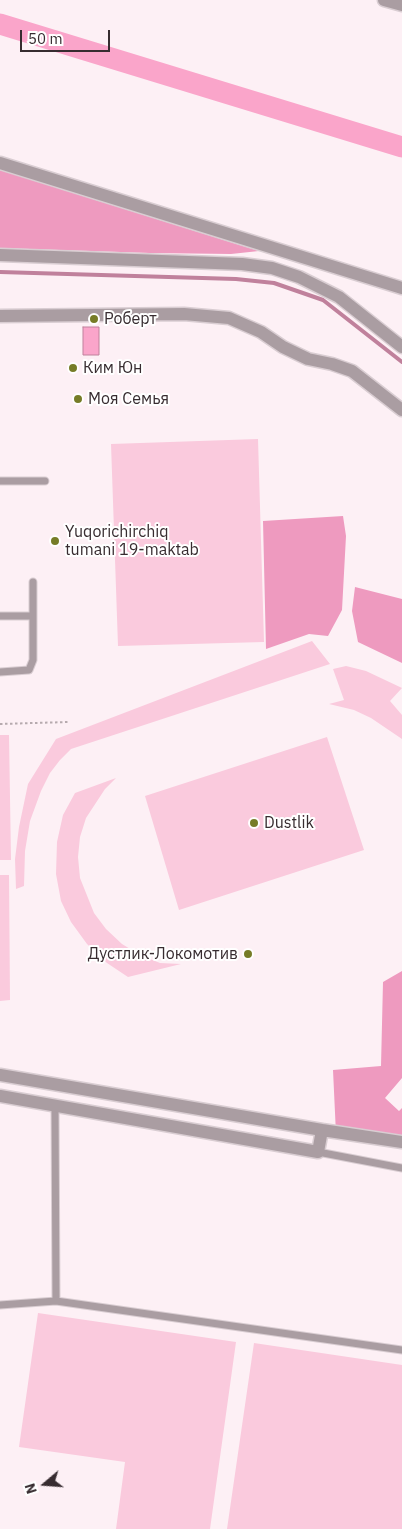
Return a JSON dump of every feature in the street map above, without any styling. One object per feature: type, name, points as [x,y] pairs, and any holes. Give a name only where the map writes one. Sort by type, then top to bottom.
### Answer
[{"type":"street","points":[[384,0],[402,5]]},
{"type":"street","points":[[0,163],[402,288]]},
{"type":"street","points":[[0,255],[242,264],[272,268],[299,276],[339,297],[402,347]]},
{"type":"street","points":[[0,316],[184,314],[229,318],[261,332],[283,347],[308,359],[352,371],[402,410]]},
{"type":"street","points":[[0,1075],[402,1142]]},
{"type":"street","points":[[55,1106],[58,1085]]},
{"type":"street","points":[[0,1096],[318,1152],[322,1130]]},
{"type":"lane","points":[[0,481],[45,481]]},
{"type":"lane","points":[[0,672],[29,670],[33,660],[33,582]]},
{"type":"lane","points":[[0,616],[33,616]]},
{"type":"lane","points":[[55,1106],[56,1301]]},
{"type":"lane","points":[[318,1152],[402,1168]]},
{"type":"lane","points":[[0,1305],[56,1301],[402,1350]]},
{"type":"path","points":[[0,724],[68,722]]},
{"type":"shaded area","points":[[0,170],[259,251],[231,254],[0,248]]},
{"type":"shaded area","points":[[83,327],[99,327],[99,355],[83,355]]},
{"type":"shaded area","points":[[258,439],[264,642],[118,646],[111,444]]},
{"type":"shaded area","points":[[343,516],[346,536],[342,610],[328,636],[309,634],[266,649],[263,521]]},
{"type":"shaded area","points":[[355,587],[402,599],[402,663],[358,642],[352,611]]},
{"type":"shaded area","points":[[312,641],[330,664],[71,749],[50,773],[41,791],[30,821],[25,851],[24,886],[16,889],[15,859],[19,827],[28,784],[56,739]]},
{"type":"shaded area","points":[[346,666],[366,671],[402,688],[390,701],[402,715],[402,739],[371,718],[354,710],[329,704],[344,700],[333,669]]},
{"type":"shaded area","points":[[0,735],[9,735],[11,860],[0,860]]},
{"type":"shaded area","name":"Dustlik","points":[[327,737],[364,850],[179,910],[145,796]]},
{"type":"shaded area","points":[[116,778],[105,789],[86,818],[80,837],[78,857],[80,878],[94,913],[106,929],[122,944],[140,955],[160,963],[181,964],[128,977],[107,963],[87,944],[71,922],[61,901],[56,874],[57,842],[63,815],[75,793]]},
{"type":"shaded area","points":[[0,875],[9,875],[10,1000],[0,1001]]},
{"type":"shaded area","points":[[402,971],[402,1078],[385,1098],[399,1111],[402,1108],[402,1144],[336,1134],[333,1070],[381,1066],[383,982]]},
{"type":"shaded area","points":[[38,1313],[236,1342],[210,1529],[116,1529],[125,1462],[19,1447]]},
{"type":"shaded area","points":[[254,1343],[402,1365],[402,1529],[227,1529]]},
{"type":"waterway","points":[[0,24],[402,147]]},
{"type":"waterway","points":[[0,272],[236,279],[274,283],[323,300],[402,362]]},
{"type":"place","name":"Роберт","points":[[94,319]]},
{"type":"place","name":"Ким Юн","points":[[73,368]]},
{"type":"place","name":"Моя Семья","points":[[78,399]]},
{"type":"place","name":"Yuqorichirchiq tumani 19-maktab","points":[[55,541]]},
{"type":"place","name":"Dustlik","points":[[254,823]]},
{"type":"place","name":"Дустлик-Локомотив","points":[[248,954]]}]
